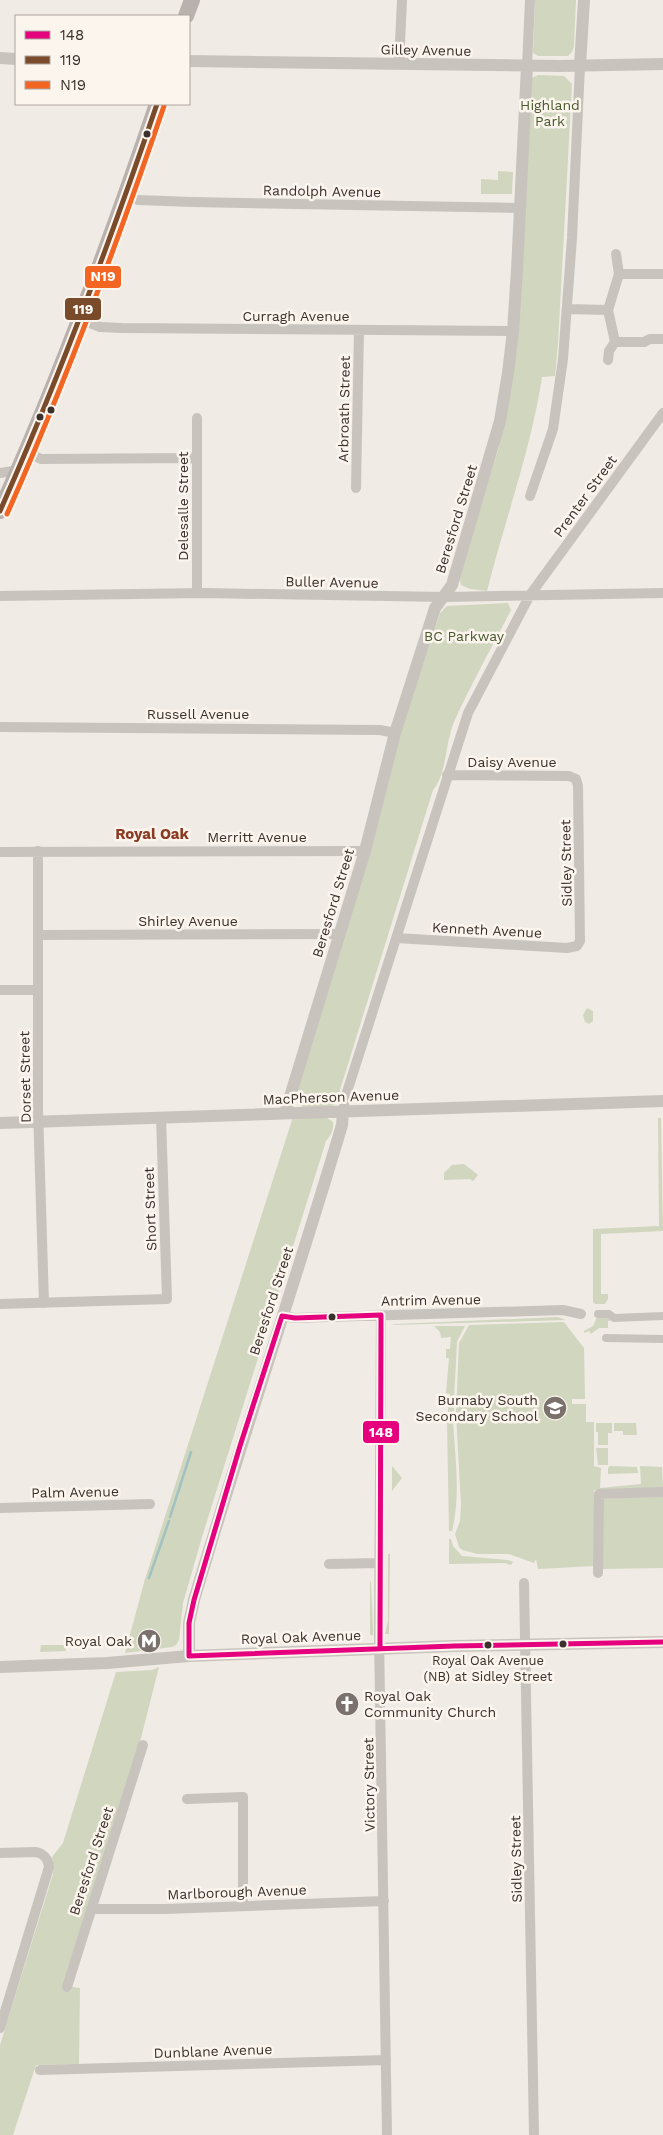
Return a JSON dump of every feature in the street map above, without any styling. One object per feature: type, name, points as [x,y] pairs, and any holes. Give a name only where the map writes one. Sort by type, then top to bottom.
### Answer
[{"type":"main road","points":[[186,15],[192,0]]},
{"type":"main road","points":[[2,501],[26,452],[80,318],[157,105]]},
{"type":"street","points":[[399,64],[402,0]]},
{"type":"street","name":"Beresford Street","points":[[285,1113],[338,934],[365,851],[395,733],[436,608],[452,585],[500,420],[513,331],[530,0]]},
{"type":"street","points":[[530,496],[553,429],[563,359],[568,309],[584,0]]},
{"type":"street","points":[[0,58],[15,58]]},
{"type":"street","name":"Gilley Avenue","points":[[190,61],[527,66],[663,64]]},
{"type":"street","name":"Randolph Avenue","points":[[125,196],[138,200],[192,202],[520,208]]},
{"type":"street","points":[[608,360],[609,351],[615,342],[608,310],[619,274],[616,254]]},
{"type":"street","points":[[619,274],[663,274]]},
{"type":"street","points":[[568,309],[608,310]]},
{"type":"street","name":"Curragh Avenue","points":[[80,318],[100,327],[513,331]]},
{"type":"street","name":"Arbroath Street","points":[[356,488],[359,330]]},
{"type":"street","points":[[615,342],[644,342],[650,339],[663,339]]},
{"type":"street","name":"Prenter Street","points":[[530,595],[663,413]]},
{"type":"street","name":"Delesalle Street","points":[[197,418],[197,593]]},
{"type":"street","points":[[26,452],[40,459],[196,458]]},
{"type":"street","points":[[0,473],[18,470]]},
{"type":"street","name":"Buller Avenue","points":[[0,596],[197,593],[445,597],[663,593]]},
{"type":"street","name":"Beresford Street","points":[[189,1656],[189,1623],[194,1600],[240,1446],[342,1125],[346,1095],[447,776],[468,713],[530,595]]},
{"type":"street","name":"Russell Avenue","points":[[0,727],[380,730],[395,733]]},
{"type":"street","name":"Daisy Avenue","points":[[447,776],[570,776],[576,779]]},
{"type":"street","name":"Sidley Street","points":[[576,779],[578,786],[580,860],[580,941],[577,946]]},
{"type":"street","name":"Dorset Street","points":[[38,851],[38,1122],[44,1303]]},
{"type":"street","name":"Merritt Avenue","points":[[0,852],[365,851]]},
{"type":"street","name":"Shirley Avenue","points":[[38,935],[338,934]]},
{"type":"street","name":"Kenneth Avenue","points":[[396,938],[504,943],[528,947],[567,948],[577,946]]},
{"type":"street","points":[[0,990],[38,990]]},
{"type":"street","name":"MacPherson Avenue","points":[[0,1123],[663,1101]]},
{"type":"street","name":"Short Street","points":[[44,1303],[167,1299],[162,1118]]},
{"type":"street","points":[[0,1304],[44,1303]]},
{"type":"street","name":"Antrim Avenue","points":[[282,1316],[295,1318],[563,1310],[581,1314]]},
{"type":"street","points":[[598,1314],[609,1314],[614,1318],[663,1316]]},
{"type":"street","name":"Victory Street","points":[[381,1315],[379,1563],[387,2135]]},
{"type":"street","points":[[606,1338],[663,1339]]},
{"type":"street","points":[[598,1573],[599,1494],[663,1492]]},
{"type":"street","name":"Palm Avenue","points":[[0,1508],[150,1504]]},
{"type":"street","points":[[329,1564],[379,1563]]},
{"type":"street","name":"Sidley Street","points":[[524,1583],[534,2135]]},
{"type":"street","name":"Royal Oak Avenue","points":[[0,1667],[99,1663],[189,1656],[663,1642]]},
{"type":"street","name":"Beresford Street","points":[[67,1988],[143,1745]]},
{"type":"street","points":[[187,1799],[243,1797],[244,1906]]},
{"type":"street","points":[[0,1853],[36,1852],[46,1857],[49,1872],[0,2028]]},
{"type":"street","name":"Marlborough Avenue","points":[[91,1909],[384,1901]]},
{"type":"street","name":"Dunblane Avenue","points":[[40,2070],[386,2060]]},
{"type":"green space","name":"Highland Park","points":[[535,0],[576,0],[574,46],[568,56],[538,56],[533,53]]},
{"type":"green space","name":"Highland Park","points":[[538,75],[564,76],[572,84],[555,376],[542,377],[525,458],[487,591],[470,589],[461,585],[459,577],[499,447],[532,78]]},
{"type":"green space","points":[[498,171],[513,172],[512,194],[481,194],[481,179],[498,180]]},
{"type":"green space","name":"BC Parkway","points":[[508,603],[511,610],[467,694],[451,730],[441,776],[433,790],[340,1090],[339,1100],[332,1107],[305,1108],[299,1105],[296,1094],[398,740],[440,613],[447,606]]},
{"type":"green space","points":[[587,1008],[593,1011],[593,1021],[589,1024],[585,1022],[583,1015]]},
{"type":"green space","points":[[293,1117],[326,1117],[333,1122],[333,1130],[326,1141],[202,1537],[183,1603],[179,1640],[172,1647],[125,1653],[145,1579]]},
{"type":"green space","points":[[658,1118],[661,1118],[663,1231],[601,1234],[601,1294],[608,1294],[608,1299],[605,1304],[595,1304],[593,1302],[593,1229],[659,1226]]},
{"type":"green space","points":[[464,1164],[478,1175],[473,1181],[470,1179],[444,1180],[444,1173],[452,1165]]},
{"type":"green space","points":[[598,1315],[608,1315],[613,1320],[608,1321],[608,1328],[599,1328],[591,1334],[589,1331],[584,1333],[584,1331],[593,1326]]},
{"type":"green space","points":[[558,1317],[565,1320],[392,1325],[396,1324]]},
{"type":"green space","points":[[564,1322],[584,1348],[585,1399],[572,1399],[572,1404],[586,1404],[586,1422],[594,1422],[594,1466],[601,1468],[600,1488],[641,1484],[640,1466],[662,1467],[662,1464],[663,1488],[594,1490],[595,1566],[538,1569],[536,1559],[534,1563],[509,1554],[478,1554],[462,1550],[459,1547],[455,1534],[460,1521],[461,1505],[456,1413],[459,1343],[469,1325]]},
{"type":"green space","points":[[434,1326],[465,1326],[457,1342],[454,1399],[450,1400],[450,1394],[446,1393],[449,1358],[446,1358],[446,1349],[450,1349],[451,1337],[441,1338],[440,1332]]},
{"type":"green space","points":[[448,1403],[454,1403],[454,1419],[448,1419]]},
{"type":"green space","points":[[447,1421],[453,1421],[457,1476],[455,1517],[452,1531],[449,1531]]},
{"type":"green space","points":[[596,1423],[612,1423],[612,1433],[608,1433],[608,1445],[598,1445]]},
{"type":"green space","points":[[614,1423],[636,1423],[637,1435],[623,1435],[623,1431],[614,1431]]},
{"type":"green space","points":[[596,1448],[608,1448],[608,1465],[598,1465]]},
{"type":"green space","points":[[392,1466],[402,1478],[392,1491]]},
{"type":"green space","points":[[610,1466],[637,1467],[638,1473],[608,1474]]},
{"type":"green space","points":[[663,1496],[663,1568],[602,1569],[601,1499]]},
{"type":"green space","points":[[449,1539],[451,1539],[453,1546],[462,1556],[513,1562],[511,1565],[505,1563],[449,1564]]},
{"type":"green space","points":[[388,1554],[390,1554],[389,1634],[385,1634],[388,1621]]},
{"type":"green space","points":[[371,1582],[373,1635],[370,1635]]},
{"type":"green space","points":[[41,1645],[65,1645],[66,1651],[40,1652]]},
{"type":"green space","points":[[159,1667],[141,1738],[85,1918],[67,1992],[71,1991],[72,1987],[80,1988],[79,2064],[36,2065],[13,2135],[0,2135],[0,2045],[53,1874],[52,1857],[63,1843],[116,1672],[152,1670]]},
{"type":"waterway","points":[[170,1517],[191,1452]]},
{"type":"waterway","points":[[149,1578],[169,1521]]},
{"type":"transit line","name":"119","points":[[0,511],[43,411],[83,309],[157,105]]},
{"type":"transit line","name":"N19","points":[[7,514],[50,414],[90,312],[164,106]]},
{"type":"transit line","name":"148","points":[[282,1316],[295,1318],[381,1315],[380,1649]]},
{"type":"transit line","name":"148","points":[[189,1656],[189,1623],[194,1600],[240,1446],[282,1316]]},
{"type":"transit line","name":"148","points":[[189,1656],[454,1646],[663,1642]]},
{"type":"place","name":"Burnaby South Secondary School","points":[[555,1408]]},
{"type":"place","name":"Royal Oak","points":[[149,1641]]},
{"type":"place","name":"Royal Oak Avenue (NB) at Sidley Street","points":[[488,1645]]},
{"type":"place","name":"Royal Oak Community Church","points":[[347,1704]]},
{"type":"district","name":"Royal Oak","points":[[152,834]]}]
